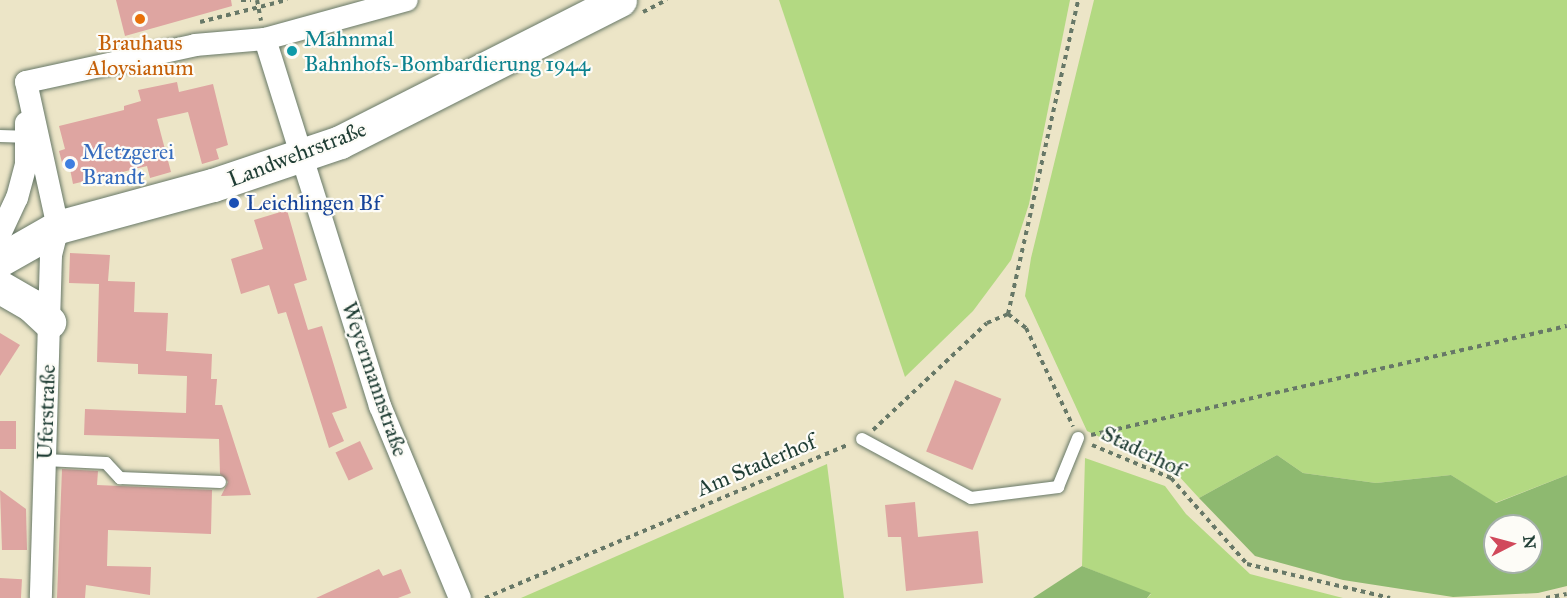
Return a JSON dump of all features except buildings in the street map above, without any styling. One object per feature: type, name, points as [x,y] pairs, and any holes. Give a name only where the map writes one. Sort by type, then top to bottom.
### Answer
[{"type":"main road","name":"Landwehrstraße","points":[[0,260],[58,227],[213,185],[340,142],[620,0]]},
{"type":"main road","points":[[0,287],[31,305],[49,322]]},
{"type":"street","points":[[58,227],[32,137],[26,82],[195,45],[265,39],[407,0]]},
{"type":"street","name":"Weyermannstraße","points":[[265,39],[380,406],[460,598]]},
{"type":"street","points":[[0,234],[17,198],[32,137]]},
{"type":"street","name":"Uferstraße","points":[[41,598],[51,255],[58,227]]},
{"type":"lane","points":[[0,136],[32,137]]},
{"type":"lane","points":[[862,439],[971,498],[1058,487],[1078,438]]},
{"type":"lane","points":[[45,460],[106,463],[120,478],[220,482]]},
{"type":"path","points":[[241,0],[251,0]]},
{"type":"path","points":[[257,0],[258,7],[287,0]]},
{"type":"path","points":[[1008,314],[1078,0]]},
{"type":"path","name":"Staderhof","points":[[1008,314],[1026,328],[1078,438],[1171,478],[1247,564],[1390,598]]},
{"type":"path","name":"Am Staderhof","points":[[485,598],[862,439],[987,322],[1008,314]]},
{"type":"path","points":[[1078,438],[1567,326]]},
{"type":"path","points":[[1546,598],[1567,594]]},
{"type":"green space","points":[[779,0],[1070,0],[1029,204],[1011,260],[973,311],[905,377]]},
{"type":"green space","points":[[1094,0],[1567,0],[1567,475],[1495,503],[1451,475],[1376,483],[1303,473],[1277,455],[1199,498],[1176,473],[1087,431],[1025,296],[1031,258]]},
{"type":"green space","points":[[1277,455],[1303,473],[1376,483],[1451,475],[1496,503],[1567,475],[1567,586],[1538,593],[1453,597],[1343,580],[1255,556],[1199,498]]},
{"type":"green space","points":[[1085,458],[1165,486],[1186,514],[1250,574],[1343,598],[1147,598],[1151,594],[1082,566]]},
{"type":"green space","points":[[827,464],[844,598],[521,598]]},
{"type":"green space","points":[[1082,566],[1151,593],[1147,598],[1033,598]]},
{"type":"place","name":"Brauhaus Aloysianum","points":[[140,19]]},
{"type":"place","name":"Mahnmal Bahnhofs-Bombardierung 1944","points":[[292,51]]},
{"type":"place","name":"Metzgerei Brandt","points":[[70,164]]},
{"type":"place","name":"Leichlingen Bf","points":[[234,203]]}]
